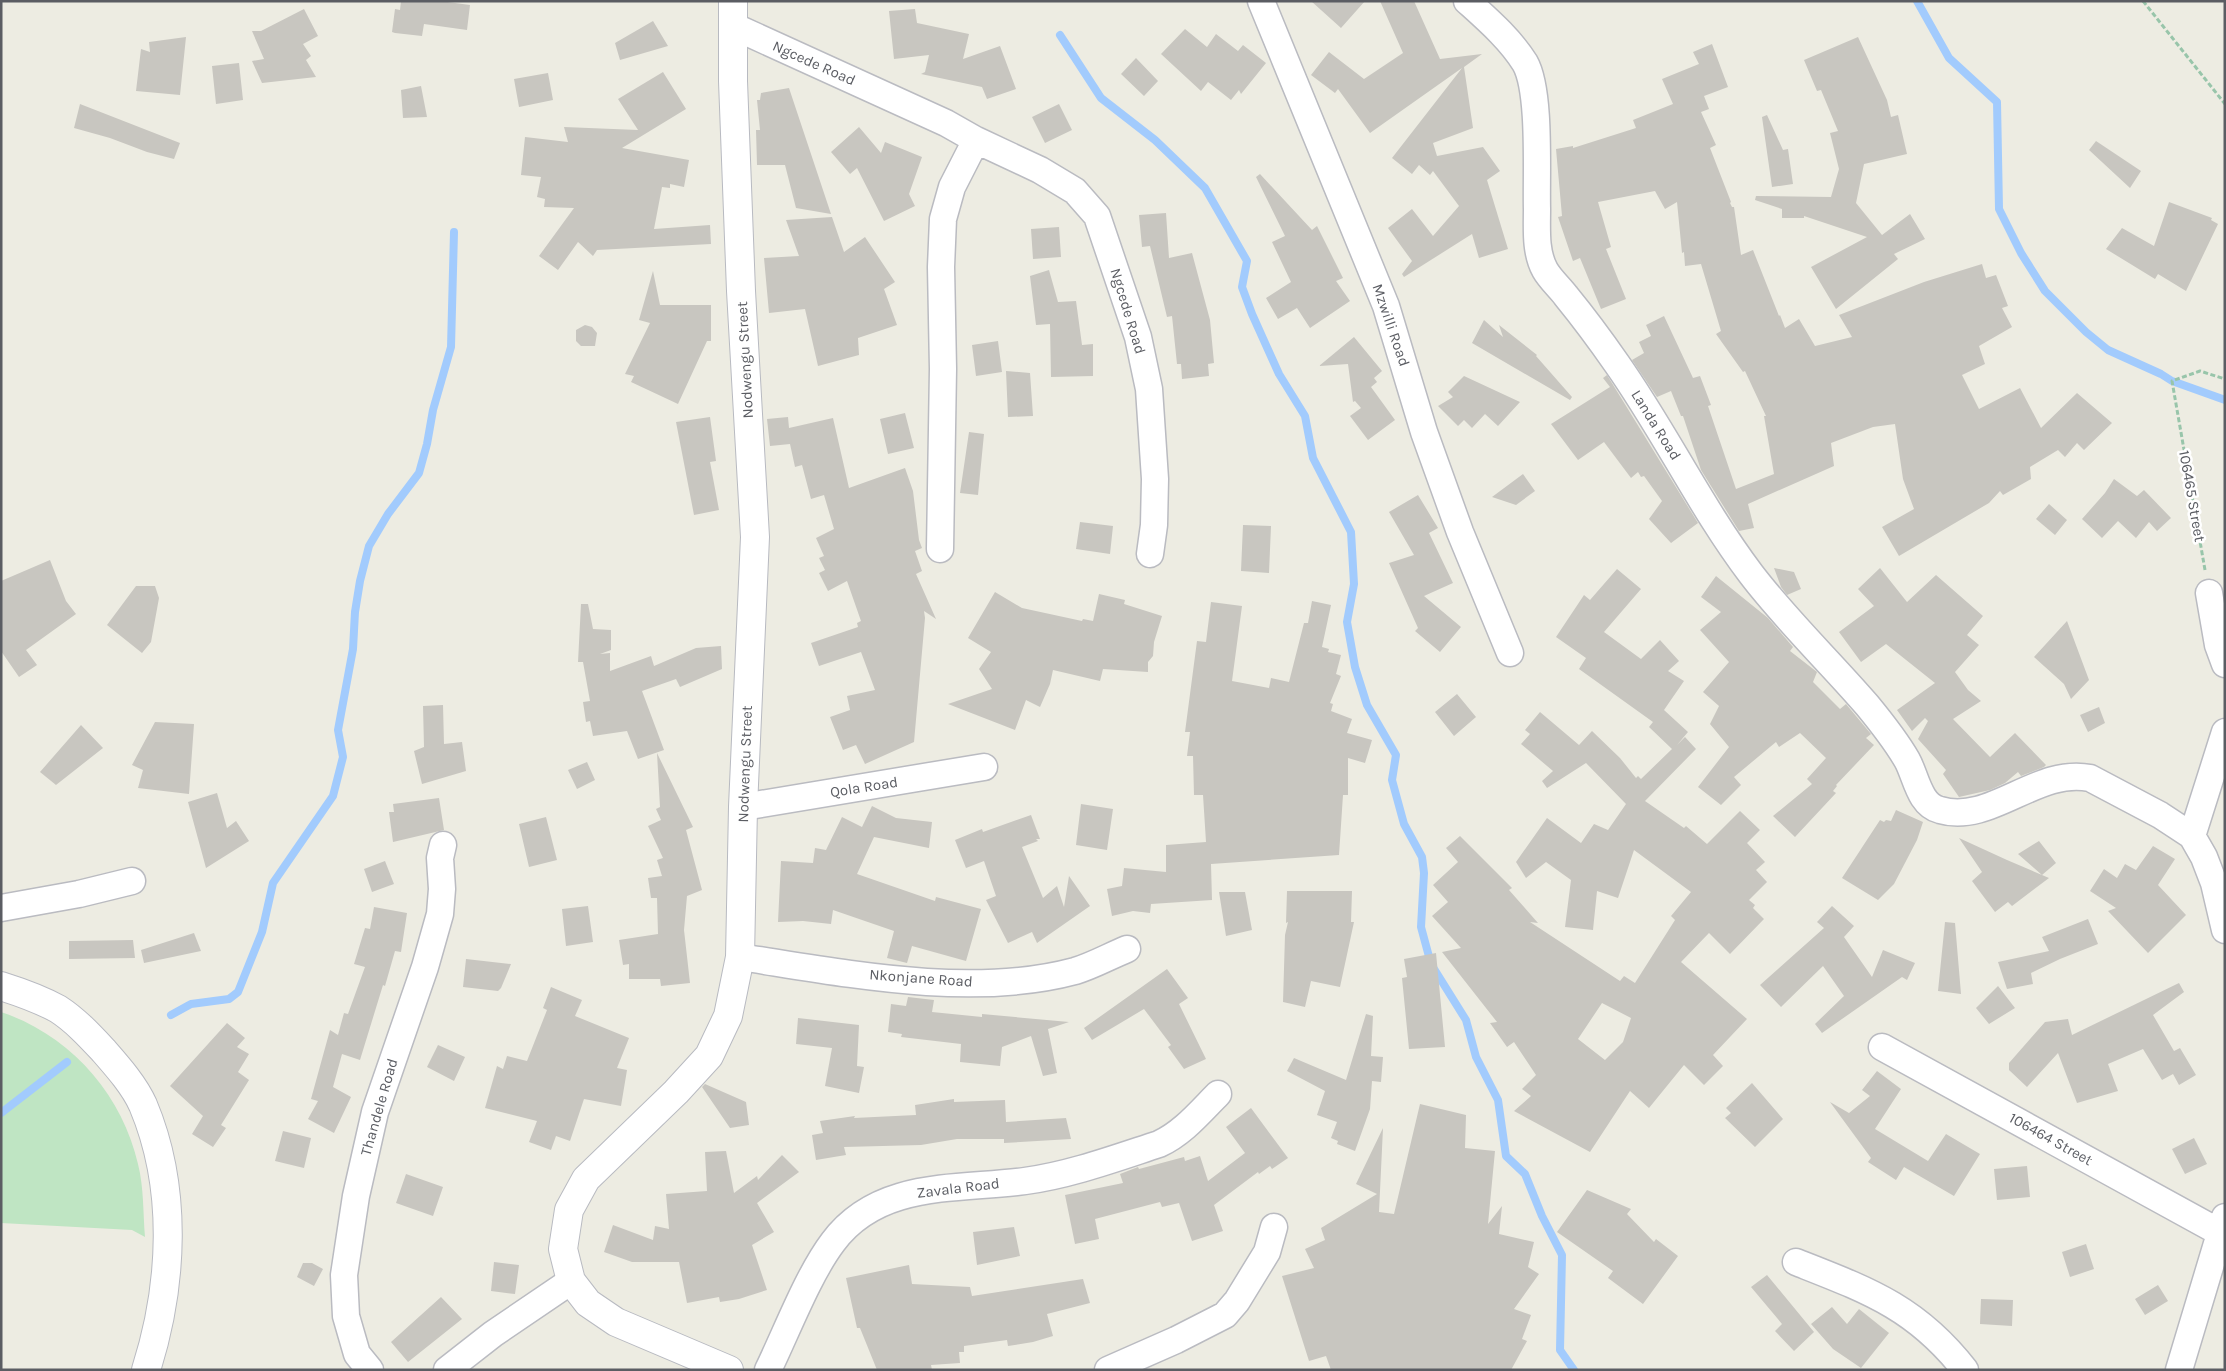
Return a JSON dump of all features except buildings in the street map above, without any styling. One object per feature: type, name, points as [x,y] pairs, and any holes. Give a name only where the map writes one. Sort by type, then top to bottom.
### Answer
[{"type":"street","name":"Mzwilli Road","points":[[1262,1],[1386,306],[1427,442],[1464,541],[1510,652]]},
{"type":"street","name":"Landa Road","points":[[1467,1],[1511,45],[1526,65],[1532,83],[1535,115],[1537,244],[1545,270],[1618,364],[1670,445],[1716,525],[1751,574],[1879,719],[1907,760],[1928,803],[1936,810],[1978,811],[2060,776],[2079,775],[2090,778],[2123,794],[2192,836]]},
{"type":"street","name":"Ngcede Road","points":[[733,14],[976,140],[1040,170],[1075,191],[1097,216],[1138,337],[1149,390],[1155,479],[1154,526],[1150,554]]},
{"type":"street","name":"Nodwengu Street","points":[[729,1370],[616,1322],[588,1303],[571,1281],[563,1249],[569,1210],[586,1179],[676,1092],[709,1056],[728,1016],[740,957],[743,807],[755,537],[741,291],[733,81],[733,14]]},
{"type":"street","points":[[940,549],[944,369],[941,267],[943,219],[952,187],[976,140]]},
{"type":"street","points":[[2209,593],[2218,645],[2225,664]]},
{"type":"street","points":[[2225,732],[2192,836],[2204,857],[2214,883],[2225,930]]},
{"type":"street","name":"Qola Road","points":[[743,807],[984,767]]},
{"type":"street","name":"Thandele Road","points":[[370,1370],[356,1354],[346,1316],[344,1275],[356,1196],[375,1112],[425,967],[440,914],[442,889],[440,858],[443,845]]},
{"type":"street","points":[[1,908],[79,894],[132,881]]},
{"type":"street","name":"Nkonjane Road","points":[[740,957],[851,974],[946,983],[1011,981],[1048,977],[1077,971],[1127,949]]},
{"type":"street","points":[[1,986],[25,994],[58,1009],[86,1032],[117,1065],[142,1104],[162,1168],[168,1228],[166,1290],[146,1370]]},
{"type":"street","name":"106464 Street","points":[[1882,1047],[2223,1225]]},
{"type":"street","name":"Zavala Road","points":[[768,1370],[833,1241],[860,1215],[897,1196],[940,1187],[1026,1181],[1081,1168],[1159,1144],[1183,1130],[1218,1094]]},
{"type":"street","points":[[2179,1370],[2223,1225]]},
{"type":"street","points":[[1108,1370],[1176,1340],[1225,1315],[1237,1302],[1267,1252],[1274,1227]]},
{"type":"street","points":[[1796,1262],[1866,1289],[1910,1315],[1928,1328],[1965,1370]]},
{"type":"street","points":[[447,1370],[494,1334],[571,1281]]},
{"type":"path","points":[[2143,1],[2225,104]]},
{"type":"path","name":"106465 Street","points":[[2209,593],[2172,381],[2200,371],[2225,379]]},
{"type":"green space","points":[[1,1012],[26,1022],[49,1036],[89,1070],[106,1091],[120,1114],[138,1164],[145,1237],[132,1230],[1,1223]]},
{"type":"waterway","points":[[1917,1],[1949,58],[1997,102],[1999,209],[2021,253],[2045,291],[2086,332],[2108,350],[2161,374],[2172,381],[2225,400]]},
{"type":"waterway","points":[[1060,35],[1101,98],[1155,140],[1205,188],[1247,261],[1242,287],[1252,314],[1279,374],[1305,416],[1313,458],[1351,532],[1354,584],[1347,622],[1355,667],[1367,705],[1396,755],[1392,780],[1404,824],[1422,857],[1424,873],[1421,927],[1431,964],[1466,1020],[1476,1057],[1498,1100],[1506,1156],[1525,1174],[1542,1216],[1562,1255],[1560,1350],[1574,1370]]},
{"type":"waterway","points":[[171,1015],[191,1004],[229,999],[238,992],[262,932],[273,883],[333,796],[343,757],[338,730],[353,649],[355,612],[360,581],[369,546],[388,514],[419,473],[427,444],[433,410],[451,347],[454,232]]},
{"type":"waterway","points":[[1,1113],[67,1062]]}]
